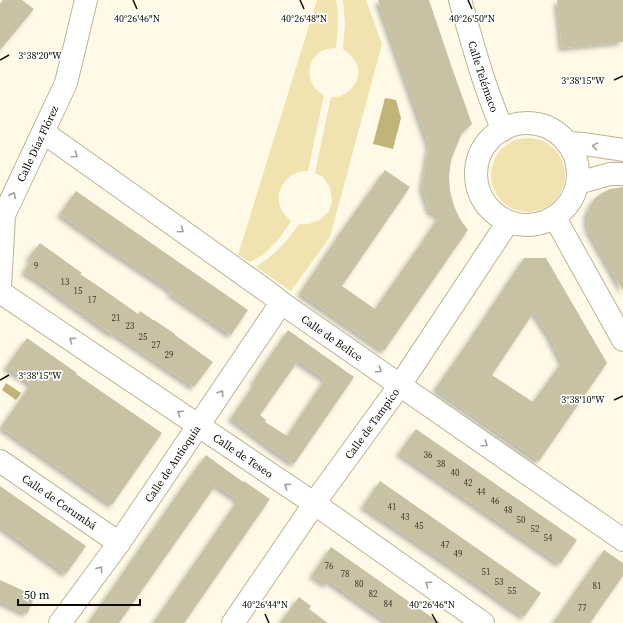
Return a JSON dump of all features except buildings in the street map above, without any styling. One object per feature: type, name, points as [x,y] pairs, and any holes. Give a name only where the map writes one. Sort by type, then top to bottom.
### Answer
[{"type":"street","name":"Calle Telémaco","points":[[460,0],[485,87],[494,112],[503,130]]},
{"type":"street","name":"Calle Díaz Flórez","points":[[0,287],[4,215],[66,83],[85,2]]},
{"type":"street","points":[[530,124],[544,126],[557,133],[567,143],[574,154],[577,166],[578,183],[575,193],[567,207],[555,218],[540,224],[524,226],[508,222],[494,213],[484,200],[477,185],[477,169],[481,153],[490,140],[503,130],[516,125],[530,124]]},
{"type":"street","name":"Calle de Belice","points":[[43,132],[283,304],[623,540]]},
{"type":"street","points":[[567,143],[623,150]]},
{"type":"street","points":[[578,183],[610,174],[623,174]]},
{"type":"street","points":[[555,218],[623,340]]},
{"type":"street","name":"Calle de Tampico","points":[[234,623],[315,504],[400,385],[508,222]]},
{"type":"street","name":"Calle de Teseo","points":[[0,292],[315,504],[483,623]]},
{"type":"street","name":"Calle de Antioquía","points":[[60,623],[119,543],[277,309],[283,304]]},
{"type":"street","name":"Calle de Corumbá","points":[[0,461],[119,543]]},
{"type":"shaded area","points":[[317,0],[336,0],[338,24],[336,48],[320,52],[311,62],[311,81],[318,91],[324,95],[308,171],[296,173],[282,185],[279,196],[280,205],[284,213],[291,221],[278,240],[263,255],[250,262],[238,255]]},
{"type":"shaded area","points":[[343,0],[366,0],[382,44],[330,237],[291,291],[256,267],[280,248],[299,224],[309,224],[321,219],[329,211],[332,201],[330,187],[323,177],[315,173],[331,97],[345,94],[349,91],[355,84],[358,74],[355,60],[343,49],[345,24]]},
{"type":"shaded area","points":[[385,98],[396,100],[401,118],[393,149],[373,144]]},
{"type":"shaded area","points":[[528,138],[549,144],[559,154],[565,175],[559,196],[549,206],[528,212],[507,206],[497,196],[491,175],[497,154],[507,144]]},
{"type":"shaded area","points":[[6,383],[21,393],[16,400],[2,390]]}]
